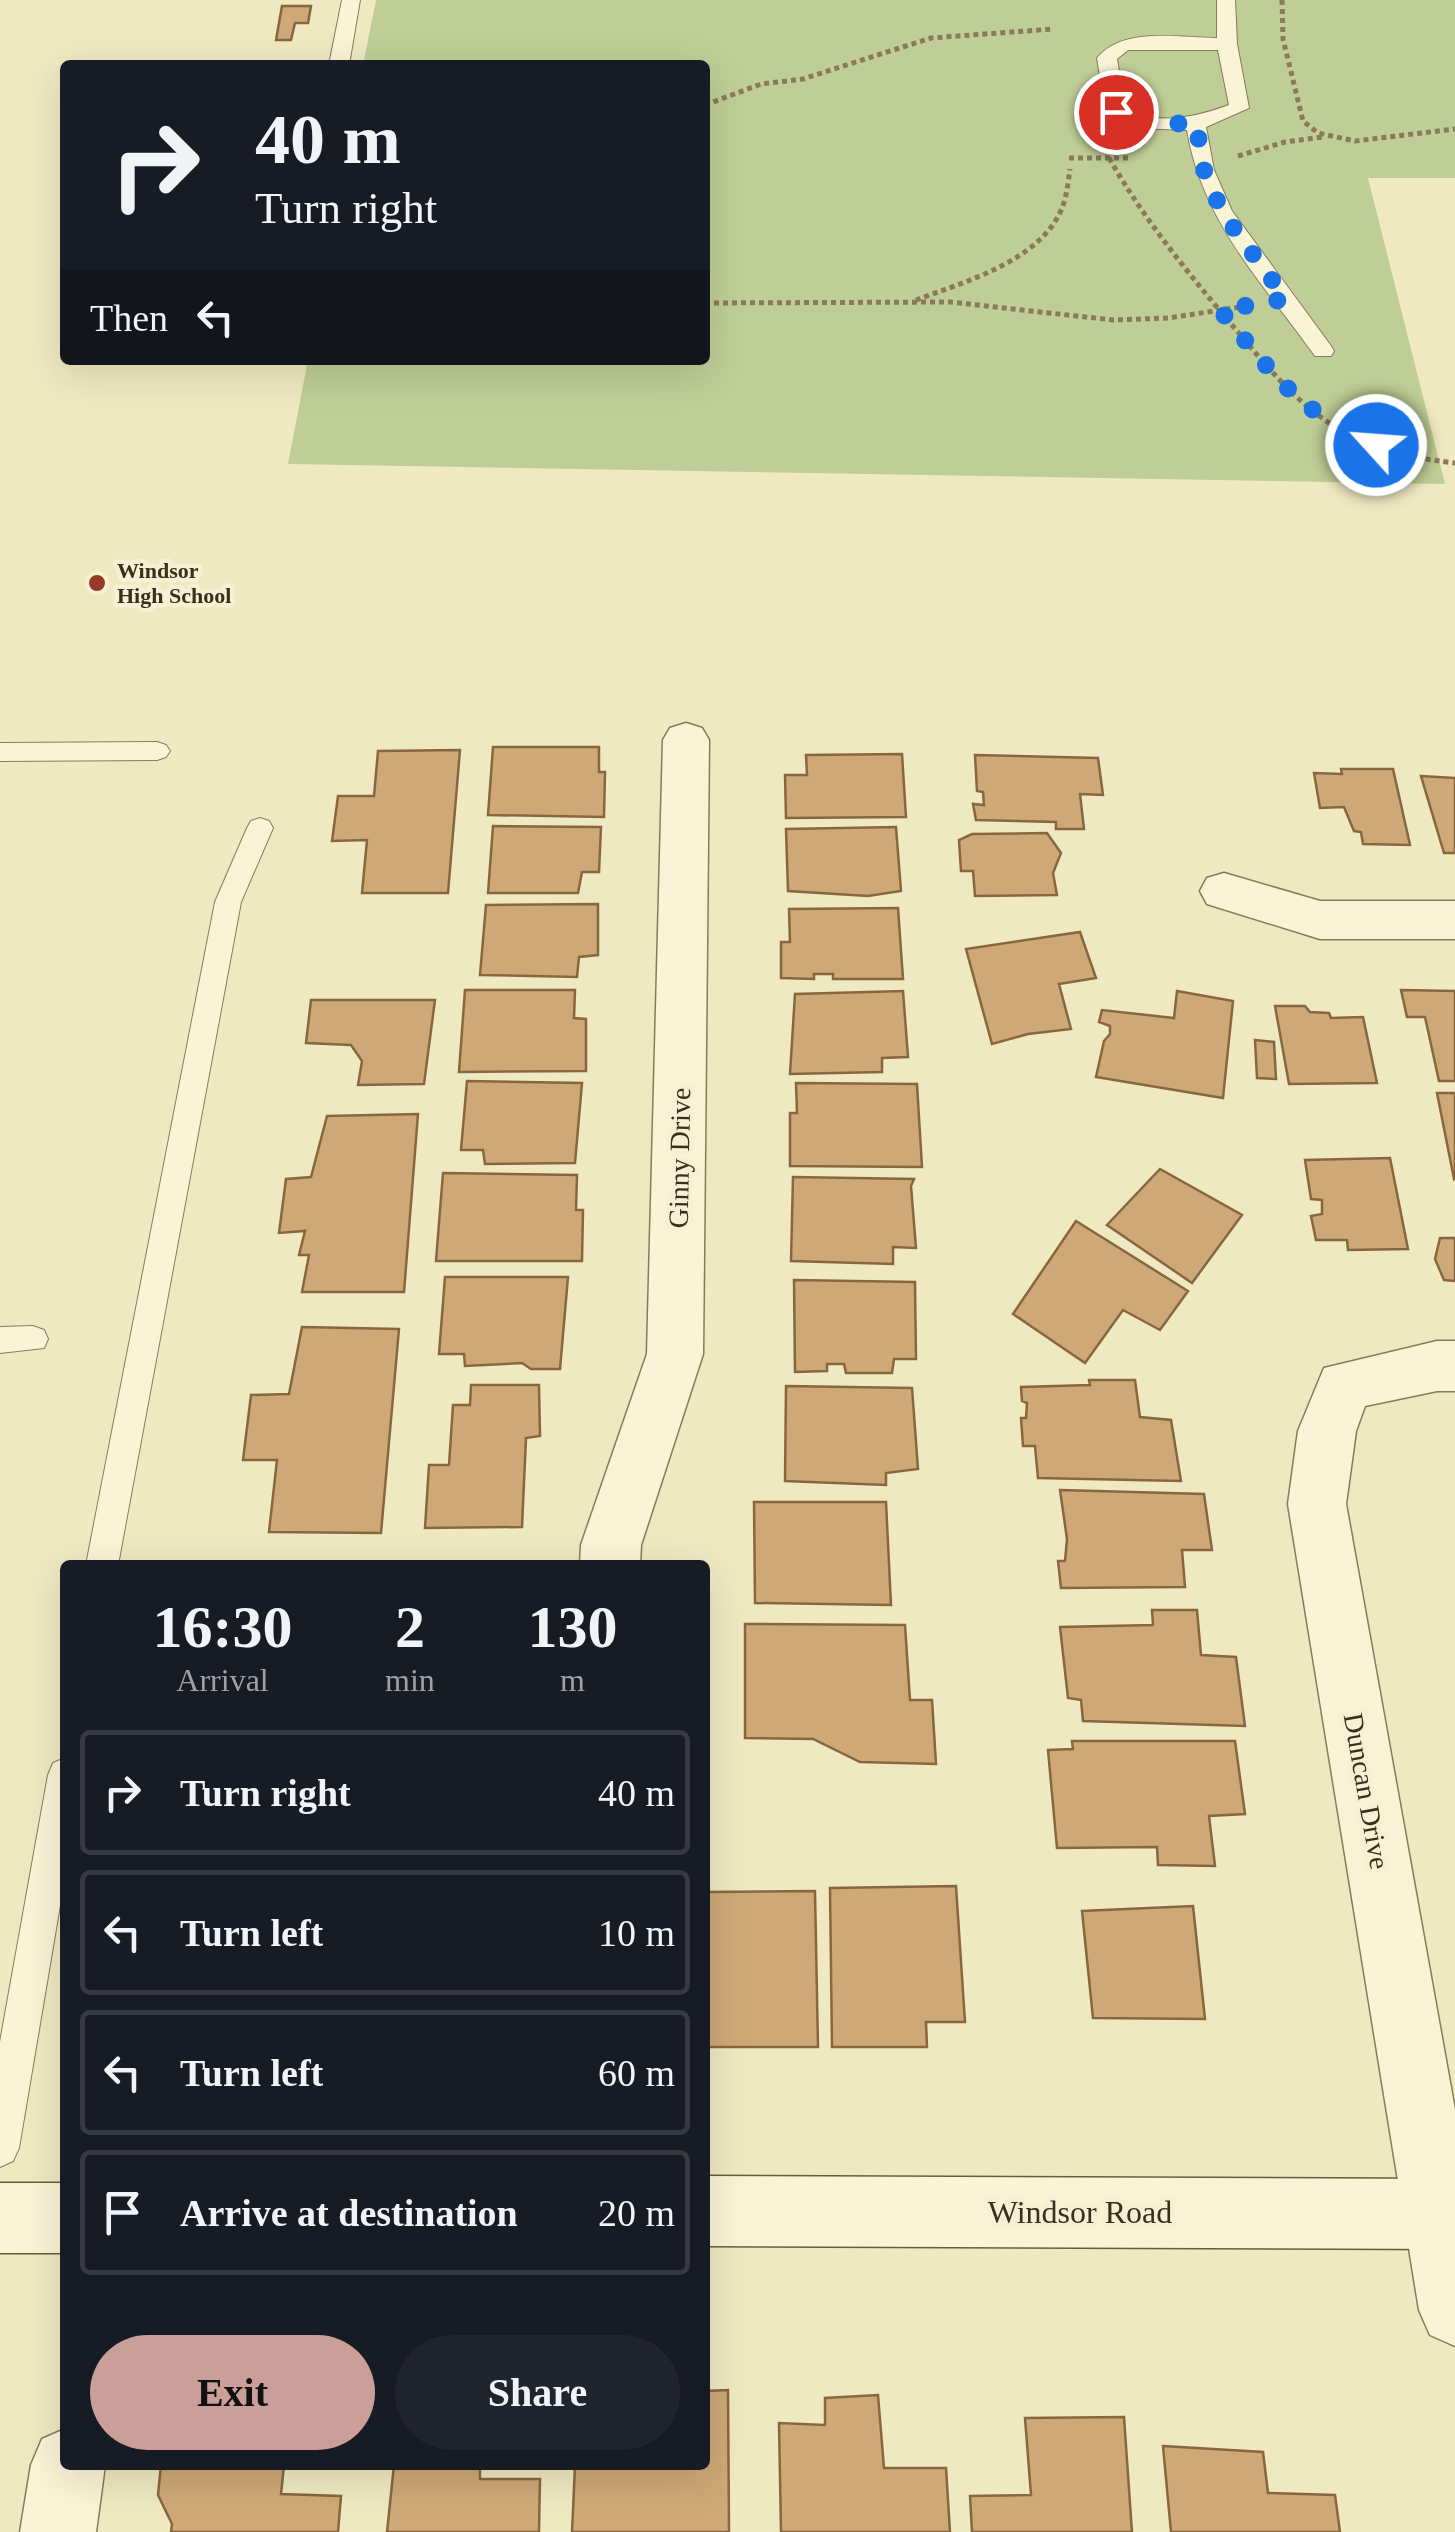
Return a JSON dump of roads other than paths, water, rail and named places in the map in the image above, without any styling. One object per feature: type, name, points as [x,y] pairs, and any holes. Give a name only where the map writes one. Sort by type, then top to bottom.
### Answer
[{"type":"street","name":"Ginny Drive","points":[[610,1560],[611,1545],[675,1354],[686,740]]},
{"type":"street","points":[[1224,891],[1320,920],[1455,920]]},
{"type":"street","name":"Duncan Drive","points":[[1455,1366],[1437,1366],[1344,1386],[1327,1432],[1317,1504],[1448,2214],[1455,2310]]},
{"type":"street","name":"Windsor Road","points":[[710,2211],[1448,2214]]},
{"type":"street","points":[[0,2218],[60,2218]]},
{"type":"street","points":[[58,2532],[67,2470]]},
{"type":"lane","points":[[340,60],[351,0]]},
{"type":"lane","points":[[1226,0],[1227,44],[1239,108],[1196,124],[1136,122],[1116,112],[1107,58],[1122,44],[1227,44]]},
{"type":"lane","points":[[1196,124],[1204,170],[1222,212],[1323,351]]},
{"type":"lane","points":[[0,752],[157,751]]},
{"type":"lane","points":[[103,1560],[228,902],[260,828]]},
{"type":"lane","points":[[0,1340],[33,1339]]},
{"type":"lane","points":[[0,2148],[60,1804]]},
{"type":"place","name":"Windsor High School","points":[[97,583]]}]
